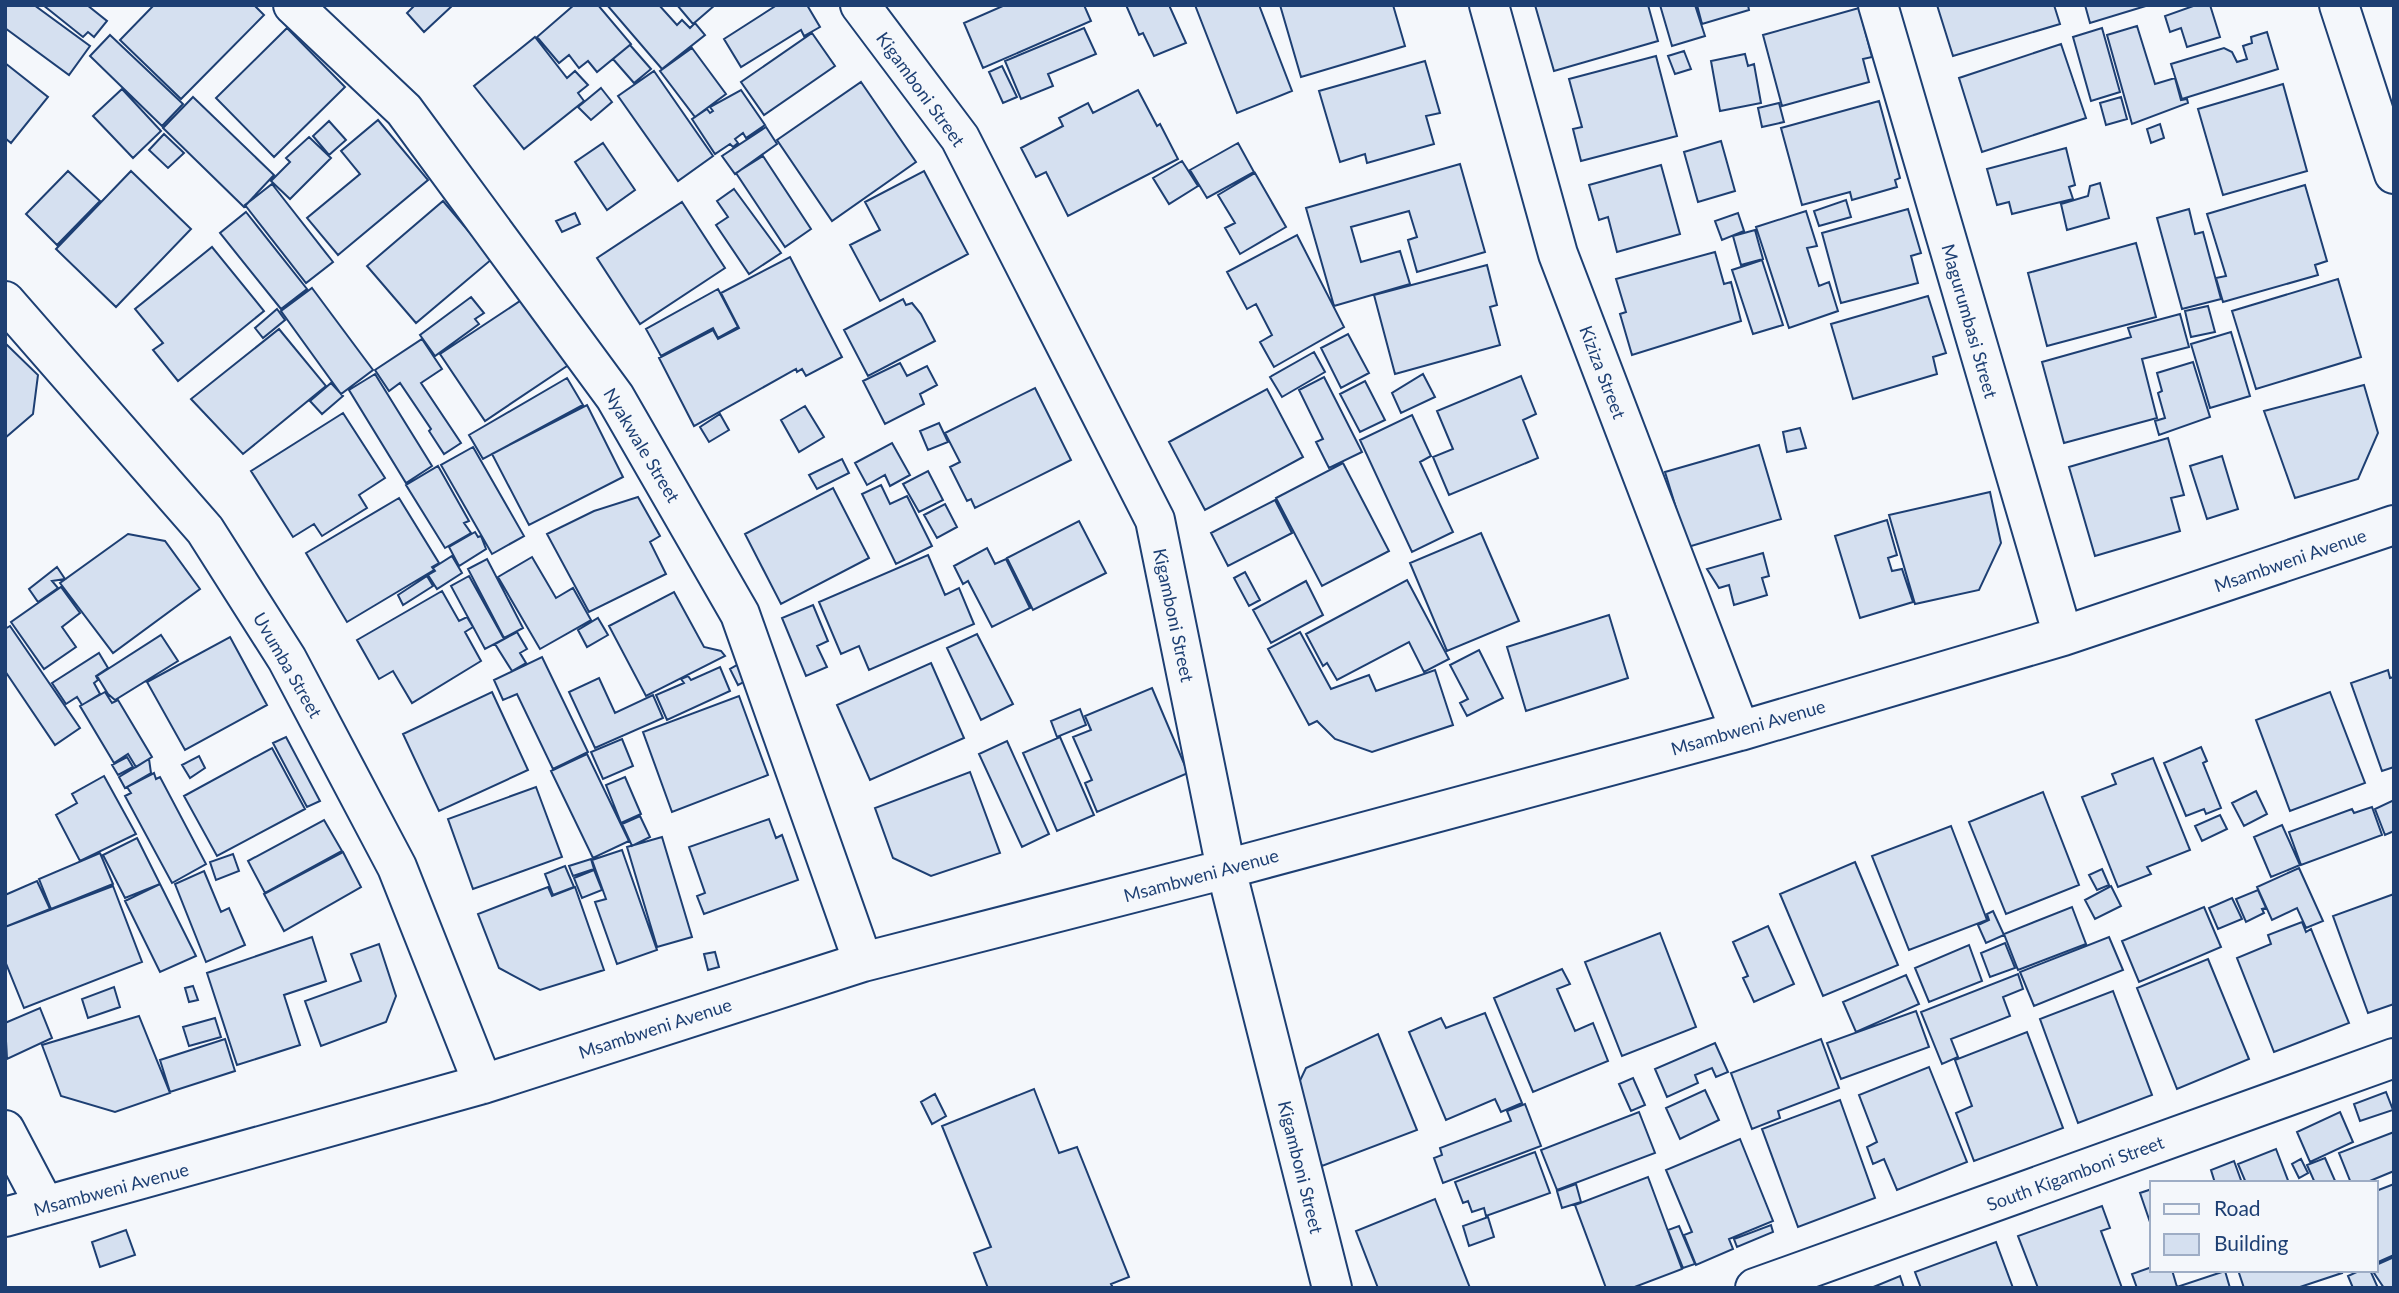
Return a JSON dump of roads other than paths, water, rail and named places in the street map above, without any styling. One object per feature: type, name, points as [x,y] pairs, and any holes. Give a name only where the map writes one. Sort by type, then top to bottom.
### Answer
[{"type":"street","name":"Nyakwale Street","points":[[293,5],[404,110],[615,397],[740,614],[863,962]]},
{"type":"street","name":"Kigamboni Street","points":[[860,5],[960,138],[1155,520],[1226,869],[1332,1288]]},
{"type":"street","name":"Kiziza Street","points":[[1489,5],[1558,254],[1740,730]]},
{"type":"street","name":"Magurumbasi Street","points":[[1878,5],[2063,636]]},
{"type":"street","points":[[2339,5],[2394,174]]},
{"type":"street","name":"Uvumba Street","points":[[5,301],[205,530],[287,659],[397,867],[483,1084]]},
{"type":"street","name":"Msambweni Avenue","points":[[5,1217],[172,1173],[483,1084],[863,962],[1226,869],[1740,730],[2063,636],[2394,524]]},
{"type":"street","name":"South Kigamboni Street","points":[[1755,1288],[2394,1058]]},
{"type":"street","points":[[5,1130],[45,1206]]}]
